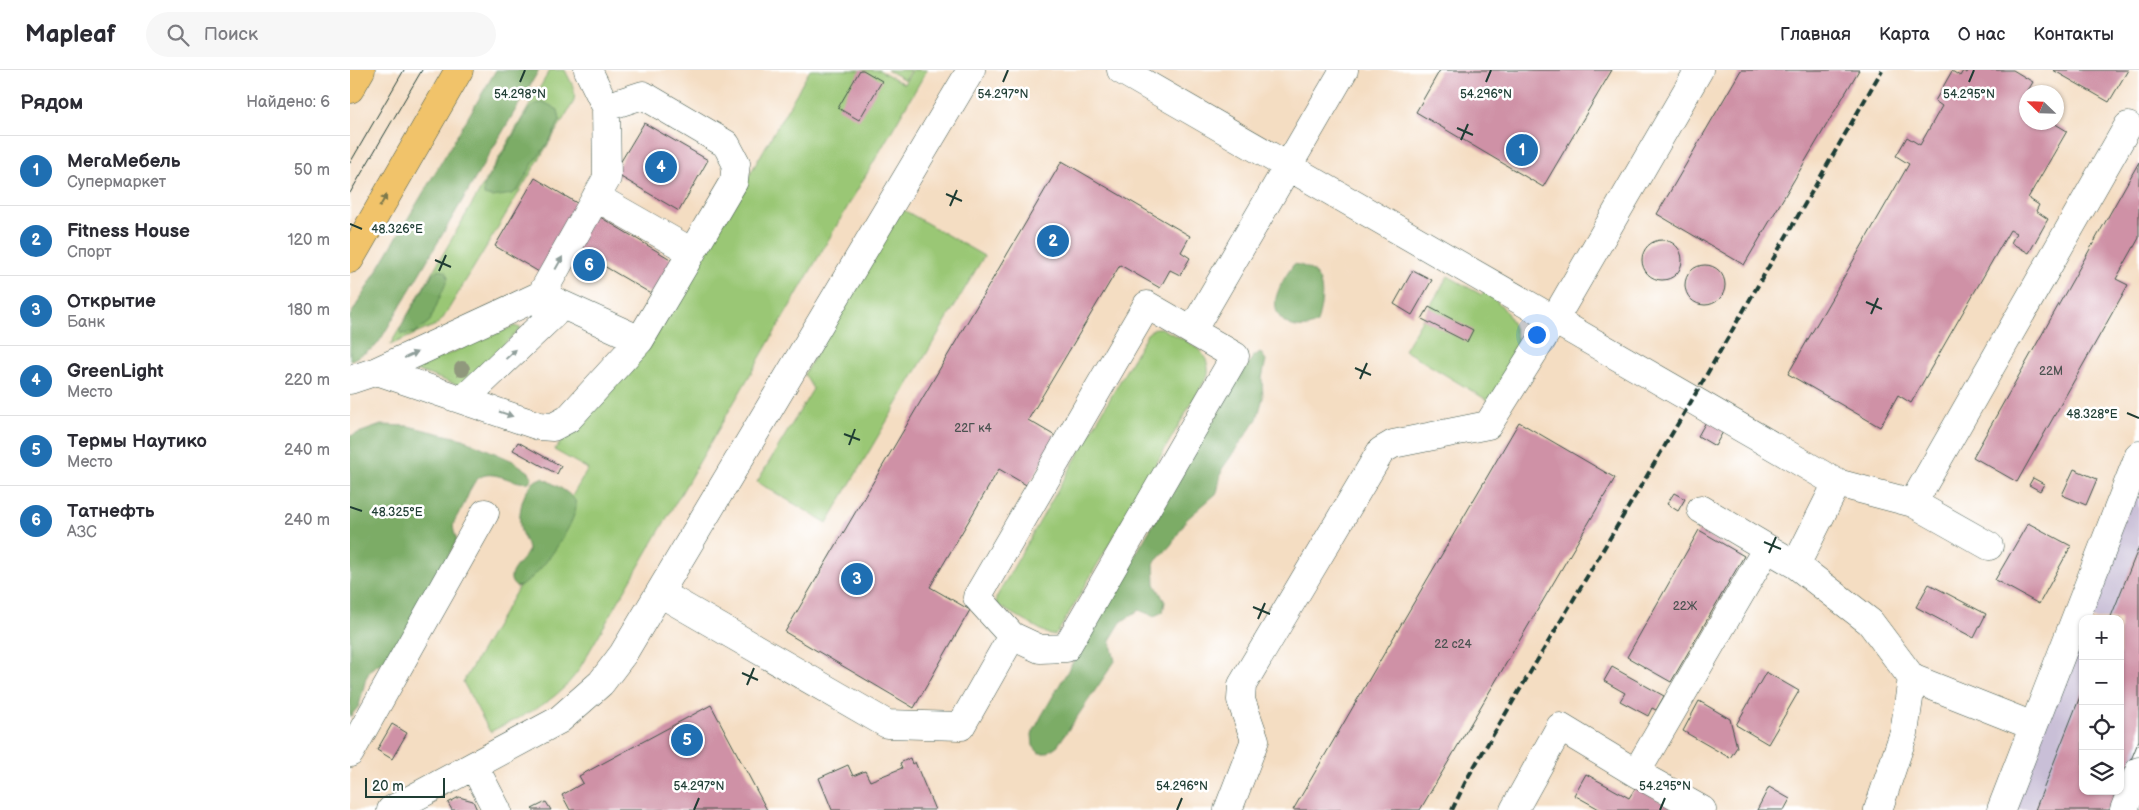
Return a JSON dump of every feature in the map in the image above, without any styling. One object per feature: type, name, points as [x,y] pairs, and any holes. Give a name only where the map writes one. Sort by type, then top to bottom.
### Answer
[{"type":"main road","points":[[350,89],[361,70]]},
{"type":"main road","points":[[350,259],[459,70]]},
{"type":"street","points":[[462,400],[552,300],[596,197],[608,178],[606,107],[588,70]]},
{"type":"street","points":[[390,810],[431,801],[474,766],[559,720],[601,683],[623,654],[660,593],[971,70]]},
{"type":"street","points":[[1121,70],[1837,483],[1913,503],[1989,546]]},
{"type":"street","points":[[1192,331],[1344,70]]},
{"type":"street","points":[[1228,810],[1254,747],[1255,740],[1241,700],[1242,685],[1381,451],[1393,444],[1488,425],[1554,320],[1699,70]]},
{"type":"street","points":[[376,371],[540,426],[553,427],[568,419],[640,340],[734,181],[736,163],[726,144],[642,95],[606,107]]},
{"type":"street","points":[[1913,503],[2128,126]]},
{"type":"street","points":[[596,197],[692,252]]},
{"type":"street","points":[[350,380],[552,300],[640,340]]},
{"type":"street","points":[[1147,305],[1192,331],[1235,356],[1066,648],[1040,649],[1012,636],[977,597],[1147,305]]},
{"type":"street","points":[[2001,810],[2139,455]]},
{"type":"street","points":[[1796,564],[1837,483]]},
{"type":"street","points":[[1701,509],[1796,564],[1870,622],[1912,678],[2033,726]]},
{"type":"street","points":[[350,753],[485,512]]},
{"type":"street","points":[[1636,773],[1767,548]]},
{"type":"street","points":[[660,593],[887,724],[960,726],[1012,636]]},
{"type":"street","points":[[1878,810],[1904,733],[1912,678]]},
{"type":"street","points":[[1514,810],[1560,727],[1702,810]]},
{"type":"street","points":[[474,766],[497,810]]},
{"type":"street","points":[[2124,810],[2139,772]]},
{"type":"shaded area","points":[[2139,478],[2139,810],[2008,810],[2079,631],[2079,795],[2124,795],[2124,615],[2086,615]]},
{"type":"green space","points":[[496,70],[539,70],[381,339],[375,347],[350,361],[350,316]]},
{"type":"green space","points":[[550,70],[565,70],[575,94],[573,103],[442,320],[436,325],[390,345]]},
{"type":"green space","points":[[810,70],[879,70],[904,84],[912,70],[927,70],[578,671],[569,683],[538,708],[490,732],[463,682],[588,469],[554,450],[661,328]]},
{"type":"green space","points":[[887,70],[910,70],[905,80]]},
{"type":"green space","points":[[544,102],[558,110],[560,120],[550,140],[532,165],[518,190],[512,194],[492,197],[484,195],[484,186],[529,109],[535,104]]},
{"type":"green space","points":[[902,209],[984,256],[827,523],[757,482],[813,389],[804,374]]},
{"type":"green space","points":[[1294,264],[1305,267],[1313,272],[1318,278],[1322,294],[1317,323],[1302,328],[1295,327],[1282,320],[1276,306],[1279,289]]},
{"type":"green space","points":[[439,269],[446,272],[448,278],[430,321],[415,333],[401,334],[400,328],[433,273]]},
{"type":"green space","points":[[1448,276],[1482,295],[1484,291],[1493,297],[1505,310],[1516,333],[1520,353],[1493,401],[1487,400],[1404,350]]},
{"type":"green space","points":[[514,326],[521,328],[460,386],[413,369]]},
{"type":"green space","points":[[1155,328],[1161,328],[1178,336],[1200,351],[1208,365],[1208,375],[1058,632],[1055,635],[1050,635],[997,605],[996,598],[1147,334]]},
{"type":"green space","points":[[1260,352],[1266,360],[1262,378],[1263,398],[1257,419],[1222,469],[1217,493],[1187,519],[1171,545],[1154,563],[1155,584],[1165,602],[1163,612],[1154,616],[1139,610],[1121,622],[1110,640],[1115,661],[1058,745],[1047,753],[1039,753],[1033,746],[1032,734],[1042,715],[1233,387],[1253,357]]},
{"type":"green space","points":[[381,425],[408,426],[463,439],[513,461],[529,472],[532,477],[529,482],[522,482],[500,476],[486,475],[480,477],[474,483],[453,526],[457,540],[398,652],[371,669],[366,678],[359,706],[350,717],[350,436]]},
{"type":"green space","points":[[543,478],[572,496],[576,504],[575,513],[563,538],[543,565],[524,584],[516,587],[512,582],[512,573],[528,551],[520,529],[520,512],[527,490],[537,480]]},
{"type":"building","points":[[860,70],[882,81],[859,120],[838,108]]},
{"type":"building","points":[[1440,70],[1612,70],[1543,187],[1416,112]]},
{"type":"building","points":[[1741,70],[1859,70],[1744,265],[1657,214]]},
{"type":"building","points":[[1968,70],[2013,70],[2033,82],[2031,85],[2019,85],[2019,130],[2064,129],[2067,131],[2028,198],[2039,205],[2036,211],[2048,219],[2029,253],[2011,243],[2016,233],[2010,230],[1911,403],[1898,395],[1880,427],[1788,374],[1909,164],[1896,156],[1907,137],[1920,145],[1942,106],[1935,101],[1952,71],[1960,76],[1963,71],[1967,73]]},
{"type":"building","points":[[2053,70],[2128,70],[2109,102]]},
{"type":"building","points":[[644,123],[708,160],[679,211],[614,173]]},
{"type":"building","points":[[1062,161],[1190,236],[1181,252],[1190,258],[1180,275],[1170,270],[1160,288],[1120,265],[1028,420],[1057,437],[1028,486],[999,469],[930,587],[970,610],[914,708],[785,632]]},
{"type":"building","points":[[2139,162],[2139,238],[2116,279],[2128,285],[2017,482],[1973,457]]},
{"type":"building","points":[[535,178],[682,266],[662,300],[575,249],[556,282],[495,246]]},
{"type":"building","points":[[1666,240],[1673,243],[1679,249],[1682,260],[1681,268],[1673,277],[1666,280],[1658,280],[1651,277],[1643,268],[1642,256],[1645,249],[1654,241]]},
{"type":"building","points":[[1709,265],[1716,268],[1722,274],[1725,285],[1724,293],[1716,302],[1709,305],[1701,305],[1694,302],[1686,293],[1685,281],[1688,274],[1697,266]]},
{"type":"building","points":[[1413,270],[1432,280],[1412,315],[1394,304]]},
{"type":"building","points":[[1429,307],[1473,330],[1467,342],[1422,319]]},
{"type":"building","points":[[1707,420],[1724,430],[1715,446],[1698,436]]},
{"type":"building","points":[[1519,422],[1615,478],[1420,810],[1293,810]]},
{"type":"building","points":[[518,442],[561,466],[557,474],[513,450]]},
{"type":"building","points":[[2074,469],[2097,479],[2086,505],[2062,495]]},
{"type":"building","points":[[2033,478],[2044,484],[2040,491],[2029,485]]},
{"type":"building","points":[[1674,493],[1685,499],[1678,511],[1667,504]]},
{"type":"building","points":[[2028,523],[2071,546],[2039,604],[1995,580]]},
{"type":"building","points":[[1699,530],[1744,556],[1671,682],[1627,657]]},
{"type":"building","points":[[2139,547],[2139,740],[2124,777],[2124,615],[2112,615]]},
{"type":"building","points":[[1929,584],[1986,614],[1974,638],[1916,607]]},
{"type":"building","points":[[1612,667],[1664,696],[1656,710],[1652,708],[1648,716],[1620,701],[1625,693],[1604,681]]},
{"type":"building","points":[[1766,672],[1799,691],[1768,744],[1736,725]]},
{"type":"building","points":[[2079,699],[2079,795],[2117,795],[2111,810],[2035,810]]},
{"type":"building","points":[[1699,701],[1730,719],[1737,747],[1730,758],[1683,731]]},
{"type":"building","points":[[711,705],[767,810],[570,810],[562,795],[583,783],[579,776]]},
{"type":"building","points":[[392,724],[407,733],[392,759],[377,750]]},
{"type":"building","points":[[910,758],[912,764],[915,762],[935,810],[832,810],[819,778],[848,765],[853,776],[865,771],[870,781],[902,768],[900,763]]},
{"type":"building","points":[[1586,774],[1629,798],[1636,787],[1676,810],[1601,810],[1574,795]]},
{"type":"building","points":[[1769,787],[1790,799],[1784,810],[1757,810]]},
{"type":"building","points":[[459,797],[473,801],[477,810],[452,810],[448,803]]},
{"type":"building","points":[[546,802],[551,810],[532,809]]},
{"type":"tram line","points":[[350,163],[404,70]]},
{"type":"tram line","points":[[350,193],[422,70]]},
{"type":"railway","points":[[1452,810],[1468,777],[1692,400],[1882,70]]},
{"type":"place","name":"МегаМебель","points":[[1522,150]]},
{"type":"place","name":"GreenLight","points":[[661,167]]},
{"type":"place","name":"Fitness House","points":[[1053,241]]},
{"type":"place","name":"Татнефть","points":[[589,265]]},
{"type":"place","name":"Открытие","points":[[857,579]]},
{"type":"place","name":"Термы Наутико","points":[[687,740]]}]
